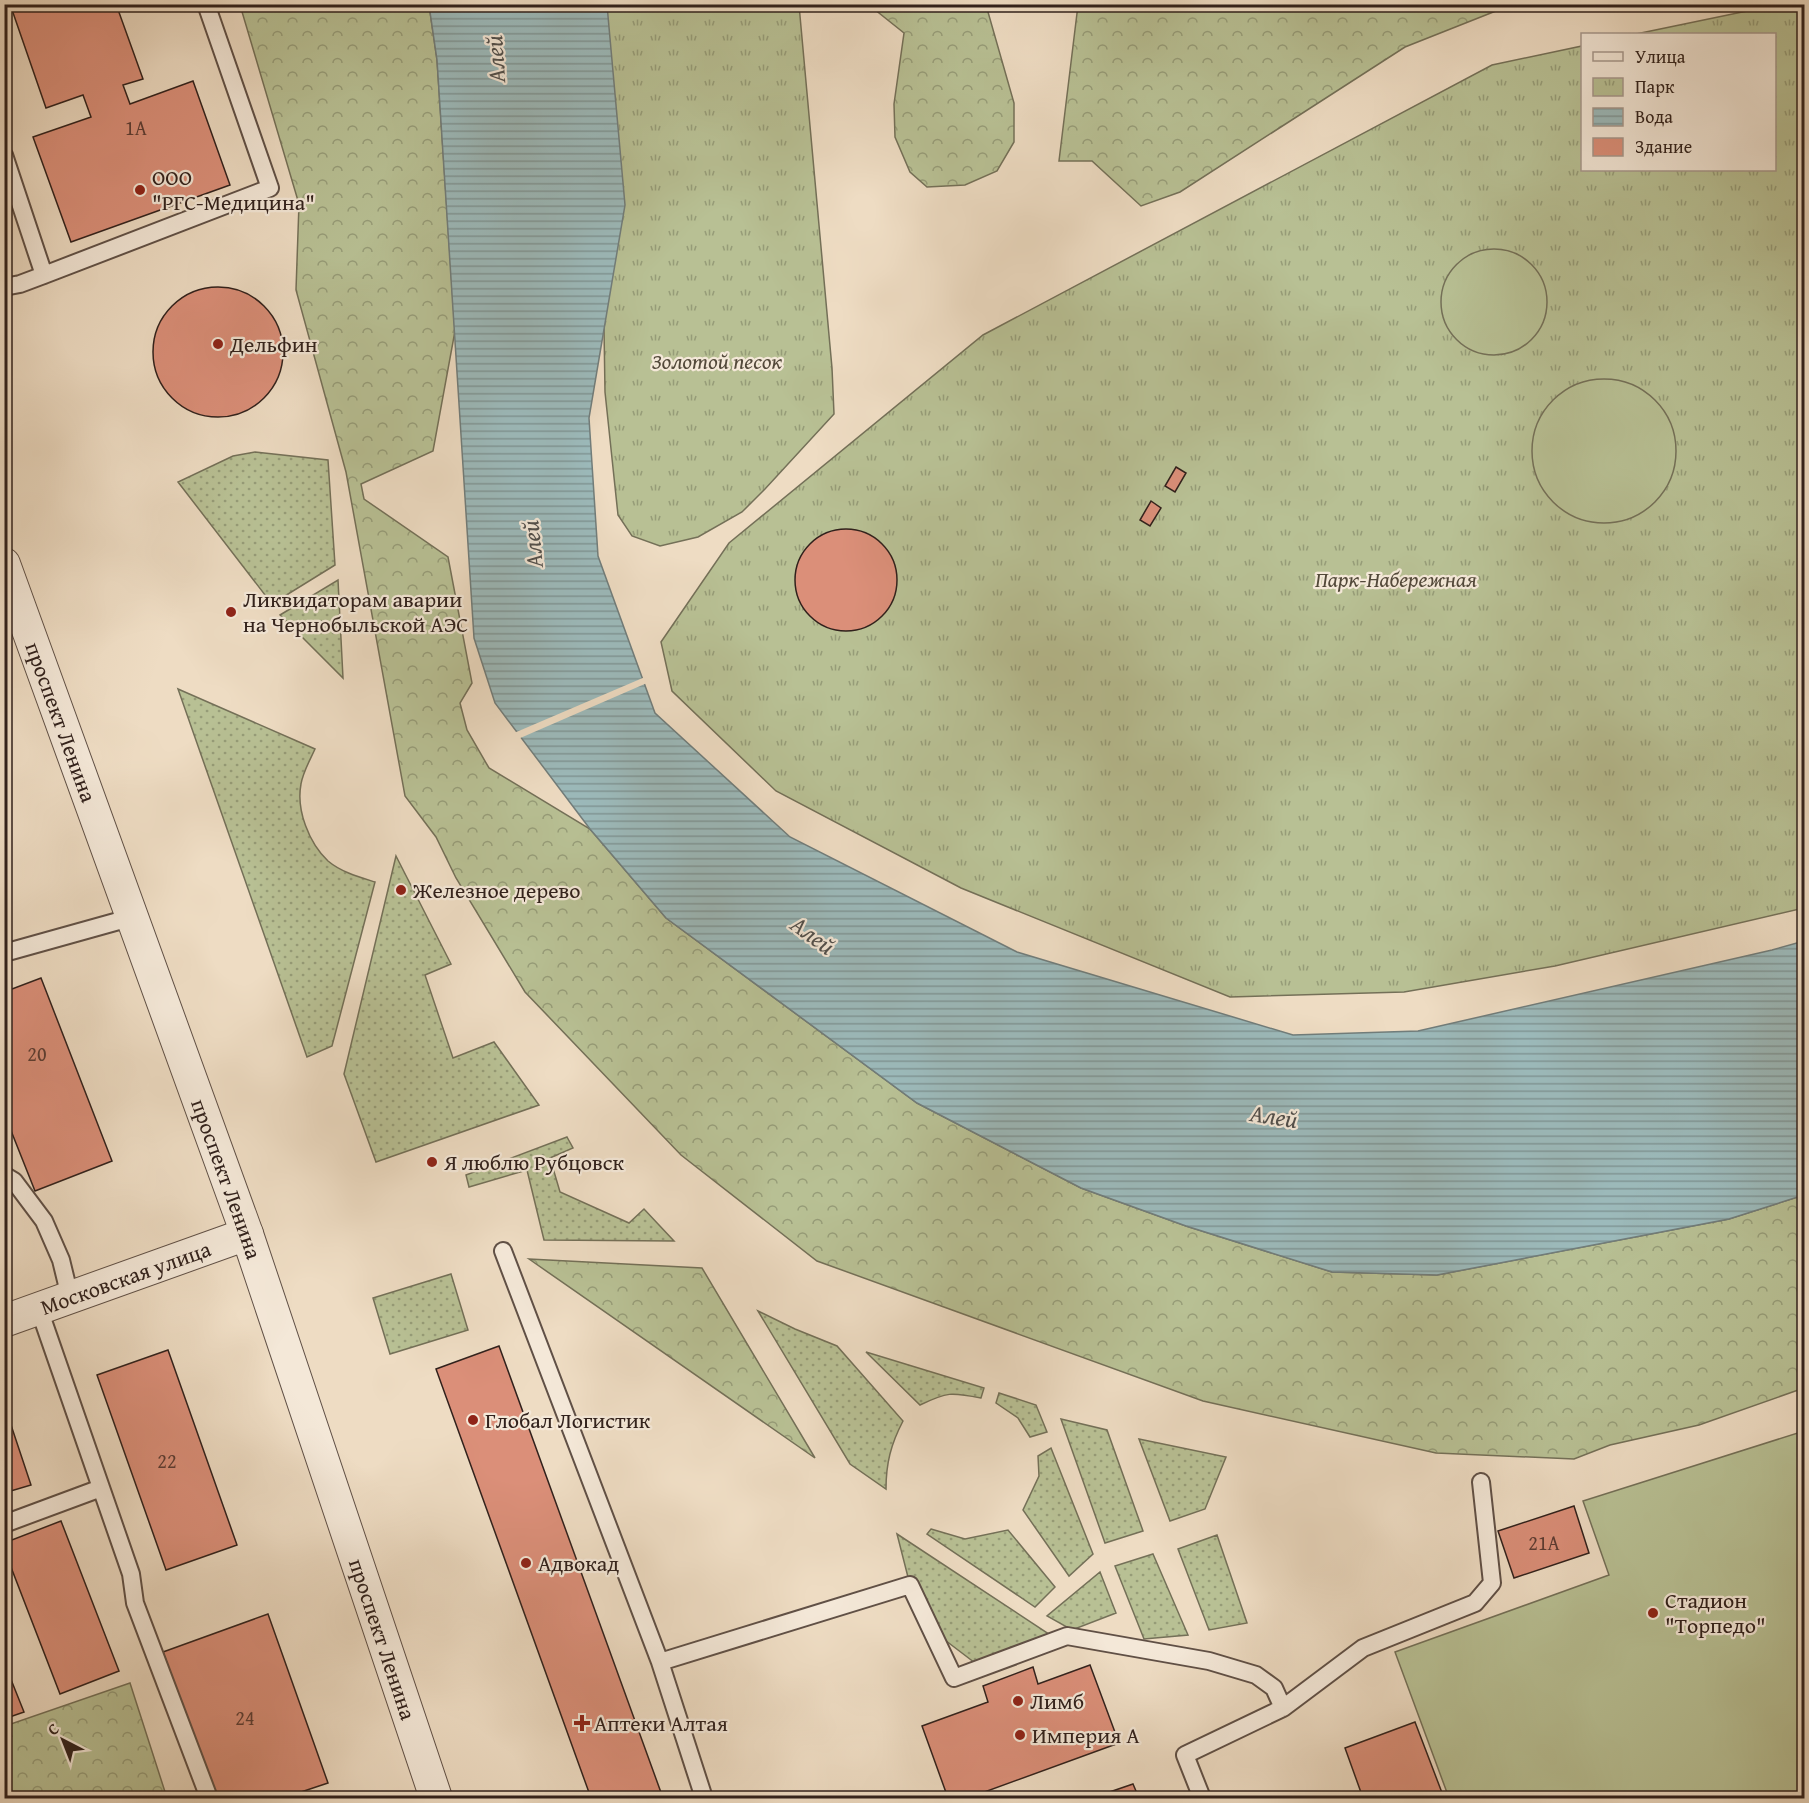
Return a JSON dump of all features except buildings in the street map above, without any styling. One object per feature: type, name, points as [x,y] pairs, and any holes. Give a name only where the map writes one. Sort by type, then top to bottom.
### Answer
[{"type":"street","name":"проспект Ленина","points":[[4,564],[247,1234],[436,1798]]},
{"type":"street","name":"Московская улица","points":[[4,1321],[247,1234]]},
{"type":"lane","points":[[4,287],[45,275],[270,188],[206,4]]},
{"type":"lane","points":[[4,155],[45,275]]},
{"type":"lane","points":[[4,953],[133,917]]},
{"type":"lane","points":[[4,1175],[14,1181],[44,1221],[61,1260],[70,1297]]},
{"type":"lane","points":[[503,1251],[660,1662],[704,1798]]},
{"type":"lane","points":[[39,1309],[131,1574],[135,1604],[209,1798]]},
{"type":"lane","points":[[1202,1798],[1185,1755],[1283,1708],[1363,1648],[1475,1604],[1492,1583],[1481,1482]]},
{"type":"lane","points":[[4,1524],[101,1488]]},
{"type":"lane","points":[[660,1662],[909,1585],[954,1678],[1067,1636],[1209,1661],[1256,1675],[1274,1688],[1283,1708]]},
{"type":"green space","points":[[1078,4],[1511,5],[1405,47],[1180,192],[1141,206],[1092,161],[1059,161]]},
{"type":"green space","points":[[240,5],[429,5],[437,60],[455,331],[433,451],[361,484],[364,499],[448,557],[472,683],[460,703],[467,730],[489,768],[590,829],[666,918],[917,1103],[1081,1188],[1186,1226],[1332,1272],[1437,1275],[1729,1219],[1804,1195],[1804,1388],[1699,1425],[1610,1445],[1574,1459],[1436,1453],[1203,1401],[817,1261],[681,1155],[525,992],[456,878],[436,837],[405,796],[346,472],[296,290],[299,204]]},
{"type":"green space","name":"Золотой песок","points":[[599,5],[799,5],[832,368],[834,414],[742,512],[698,537],[660,546],[632,536],[618,515],[605,392]]},
{"type":"green space","points":[[869,5],[986,5],[1014,103],[1014,142],[997,171],[965,185],[927,187],[910,172],[895,137],[894,104],[904,33]]},
{"type":"green space","name":"Парк-Набережная","points":[[1776,5],[1804,5],[1804,908],[1555,966],[1404,992],[1230,997],[961,888],[776,791],[672,691],[661,642],[729,543],[983,335],[1492,65],[1581,46],[1581,171],[1776,171],[1776,33],[1641,33]]},
{"type":"green space","points":[[1494,249],[1514,253],[1531,265],[1543,282],[1547,302],[1543,322],[1531,339],[1514,351],[1494,355],[1474,351],[1457,339],[1445,322],[1441,302],[1445,282],[1457,265],[1474,253]]},
{"type":"green space","points":[[1604,379],[1631,385],[1644,391],[1655,400],[1664,411],[1670,424],[1676,451],[1670,478],[1664,491],[1655,502],[1644,511],[1631,517],[1604,523],[1577,517],[1564,511],[1553,502],[1544,491],[1538,478],[1532,451],[1538,424],[1544,411],[1553,400],[1564,391],[1577,385]]},
{"type":"green space","points":[[255,452],[328,460],[335,565],[272,604],[178,482],[233,456]]},
{"type":"green space","points":[[338,580],[343,678],[280,615]]},
{"type":"green space","points":[[178,689],[315,749],[303,775],[300,794],[302,815],[310,836],[321,854],[333,865],[350,874],[375,882],[332,1046],[307,1057]]},
{"type":"green space","points":[[396,856],[451,964],[425,975],[453,1058],[494,1042],[539,1105],[376,1162],[344,1074]]},
{"type":"green space","points":[[567,1137],[573,1148],[550,1158],[560,1192],[629,1223],[644,1209],[674,1241],[544,1240],[527,1170],[469,1187],[466,1175]]},
{"type":"green space","points":[[529,1259],[702,1268],[815,1458]]},
{"type":"green space","points":[[451,1274],[468,1330],[390,1354],[373,1298]]},
{"type":"green space","points":[[758,1311],[837,1346],[903,1421],[890,1454],[886,1489],[850,1464]]},
{"type":"green space","points":[[866,1352],[984,1388],[981,1398],[949,1394],[920,1405]]},
{"type":"green space","points":[[999,1393],[1036,1405],[1047,1432],[1030,1437],[1018,1418],[996,1403]]},
{"type":"green space","points":[[1061,1419],[1107,1430],[1143,1531],[1105,1543]]},
{"type":"green space","name":"Стадион \"Торпедо\"","points":[[1804,1431],[1804,1798],[1449,1798],[1395,1652],[1609,1575],[1583,1501]]},
{"type":"green space","points":[[1139,1439],[1226,1457],[1205,1509],[1170,1521]]},
{"type":"green space","points":[[1051,1448],[1093,1554],[1069,1576],[1023,1510],[1039,1476],[1038,1456]]},
{"type":"green space","points":[[931,1529],[965,1539],[1008,1530],[1055,1587],[1035,1607],[927,1534]]},
{"type":"green space","points":[[897,1534],[1055,1638],[979,1666],[941,1637],[910,1585]]},
{"type":"green space","points":[[1217,1535],[1247,1623],[1209,1630],[1178,1549]]},
{"type":"green space","points":[[1153,1554],[1188,1635],[1144,1639],[1115,1566]]},
{"type":"green space","points":[[1100,1572],[1116,1613],[1072,1630],[1047,1616]]},
{"type":"green space","points":[[130,1683],[167,1798],[5,1798],[5,1726]]},
{"type":"water","name":"Алей","points":[[429,5],[607,5],[625,205],[589,418],[598,556],[655,713],[790,837],[1017,952],[1293,1035],[1418,1031],[1804,941],[1804,1195],[1729,1219],[1437,1275],[1332,1272],[1186,1226],[1081,1188],[917,1103],[666,918],[590,829],[495,703],[474,638],[437,60]]},
{"type":"pier","points":[[645,677],[647,683],[518,739],[514,733]]},
{"type":"place","name":"ООО \"РГС-Медицина\"","points":[[140,190]]},
{"type":"place","name":"Дельфин","points":[[218,344]]},
{"type":"place","name":"Ликвидаторам аварии на Чернобыльской АЭС","points":[[231,612]]},
{"type":"place","name":"Железное дерево","points":[[401,890]]},
{"type":"place","name":"Я люблю Рубцовск","points":[[432,1162]]},
{"type":"place","name":"Глобал Логистик","points":[[473,1420]]},
{"type":"place","name":"Адвокад","points":[[526,1563]]},
{"type":"place","name":"Стадион \"Торпедо\"","points":[[1653,1613]]},
{"type":"place","name":"Лимб","points":[[1018,1701]]},
{"type":"place","name":"Аптеки Алтая","points":[[582,1723]]},
{"type":"place","name":"Империя А","points":[[1020,1735]]}]
